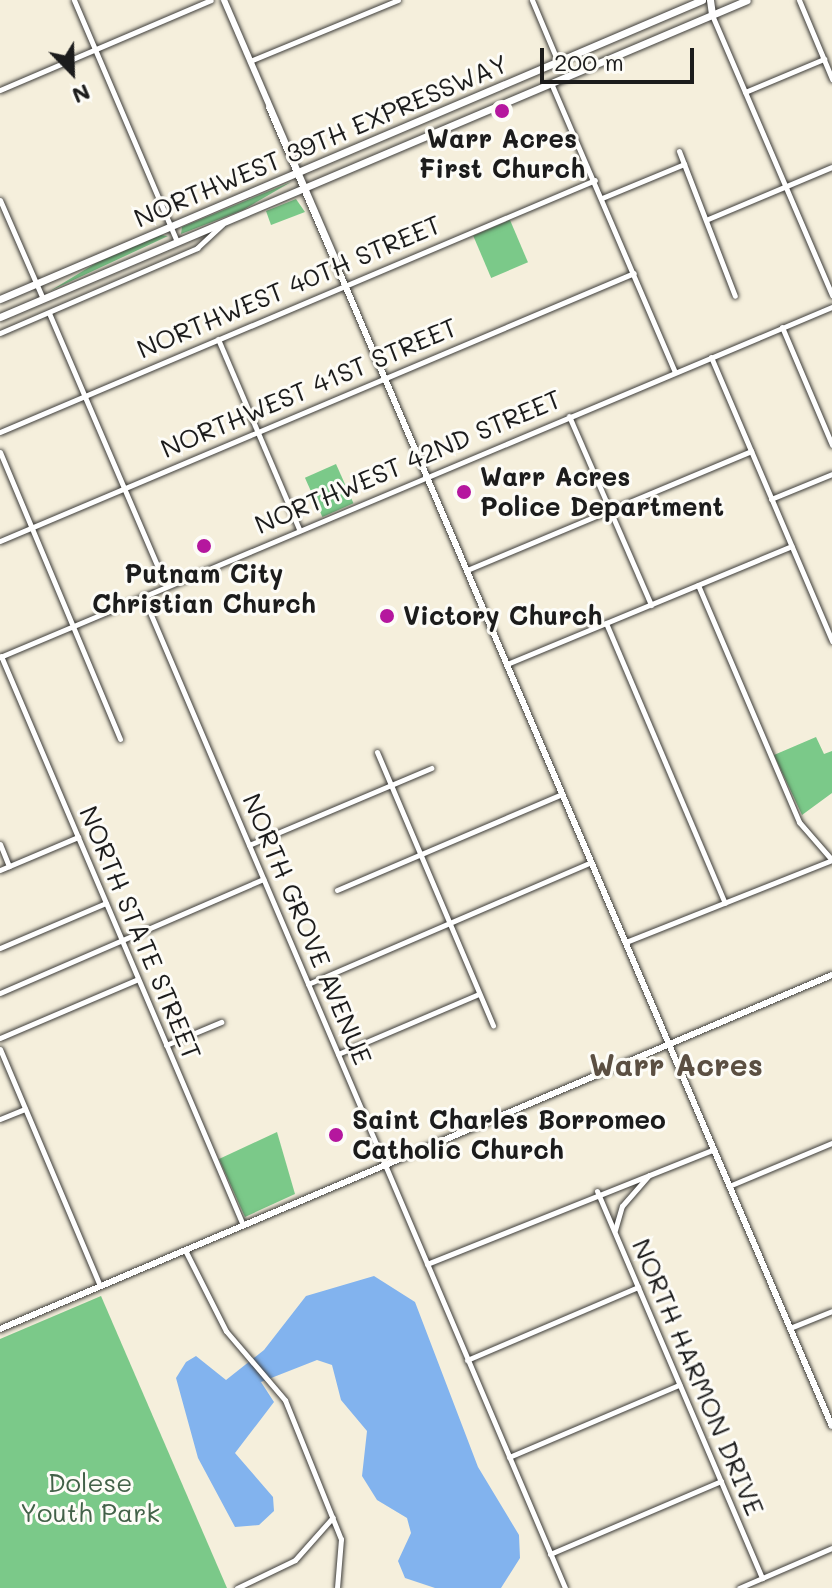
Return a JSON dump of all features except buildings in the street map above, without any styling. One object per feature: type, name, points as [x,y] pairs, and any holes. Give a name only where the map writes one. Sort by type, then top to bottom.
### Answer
[{"type":"highway","name":"NORTHWEST 39TH EXPRESSWAY","points":[[0,299],[702,0]]},
{"type":"highway","points":[[710,0],[712,15]]},
{"type":"highway","name":"NORTHWEST 39TH EXPRESSWAY","points":[[0,317],[747,0]]},
{"type":"highway","points":[[629,31],[635,47]]},
{"type":"highway","points":[[558,62],[564,78]]},
{"type":"highway","points":[[545,67],[551,83]]},
{"type":"main road","points":[[224,0],[269,107],[293,175],[385,377],[832,1426]]},
{"type":"main road","points":[[269,107],[308,187],[345,285]]},
{"type":"main road","points":[[0,1329],[832,975]]},
{"type":"street","points":[[74,0],[178,243]]},
{"type":"street","points":[[0,90],[211,0]]},
{"type":"street","points":[[250,61],[398,0]]},
{"type":"street","points":[[532,0],[558,62]]},
{"type":"street","points":[[799,0],[832,79]]},
{"type":"street","points":[[712,15],[832,295]]},
{"type":"street","points":[[745,92],[824,59]]},
{"type":"street","points":[[551,83],[675,372]]},
{"type":"street","points":[[679,151],[708,219],[735,296]]},
{"type":"street","points":[[602,198],[684,164]]},
{"type":"street","points":[[708,219],[832,167]]},
{"type":"street","name":"NORTHWEST 40TH STREET","points":[[0,432],[595,180]]},
{"type":"street","points":[[0,200],[43,299]]},
{"type":"street","name":"NORTHWEST 39TH EXPRESSWAY","points":[[0,333],[197,248],[224,223]]},
{"type":"street","name":"NORTHWEST 41ST STREET","points":[[0,541],[634,273]]},
{"type":"street","name":"NORTHWEST 42ND STREET","points":[[1,656],[832,307]]},
{"type":"street","points":[[49,313],[166,586]]},
{"type":"street","points":[[782,327],[832,445]]},
{"type":"street","points":[[218,339],[299,529]]},
{"type":"street","points":[[711,357],[832,641]]},
{"type":"street","points":[[569,416],[651,605]]},
{"type":"street","points":[[467,570],[751,451]]},
{"type":"street","points":[[0,452],[34,526],[120,739]]},
{"type":"street","points":[[771,499],[832,474]]},
{"type":"street","points":[[507,664],[792,546]]},
{"type":"street","points":[[626,942],[832,860],[795,815],[698,585]]},
{"type":"street","name":"NORTH GROVE AVENUE","points":[[143,596],[565,1588]]},
{"type":"street","points":[[606,623],[725,903]]},
{"type":"street","name":"NORTH STATE STREET","points":[[1,656],[243,1225]]},
{"type":"street","points":[[377,752],[493,1025]]},
{"type":"street","points":[[249,845],[431,768]]},
{"type":"street","points":[[337,890],[562,794]]},
{"type":"street","points":[[0,870],[78,837]]},
{"type":"street","points":[[0,844],[9,866]]},
{"type":"street","points":[[308,984],[591,862]]},
{"type":"street","points":[[0,993],[263,879]]},
{"type":"street","points":[[0,948],[106,903]]},
{"type":"street","points":[[0,1038],[138,979]]},
{"type":"street","points":[[338,1054],[479,994]]},
{"type":"street","points":[[166,1045],[221,1022]]},
{"type":"street","points":[[0,1049],[100,1286]]},
{"type":"street","points":[[0,1119],[25,1109]]},
{"type":"street","points":[[729,1186],[832,1143]]},
{"type":"street","points":[[427,1264],[597,1191],[714,1149]]},
{"type":"street","points":[[615,1234],[622,1206],[649,1174]]},
{"type":"street","name":"NORTH HARMON DRIVE","points":[[597,1191],[762,1578]]},
{"type":"street","points":[[185,1250],[206,1300],[249,1359],[285,1400],[341,1539],[337,1588]]},
{"type":"street","points":[[467,1360],[638,1287]]},
{"type":"street","points":[[790,1328],[832,1311]]},
{"type":"street","points":[[509,1457],[679,1385]]},
{"type":"street","points":[[550,1554],[721,1481]]},
{"type":"street","points":[[237,1588],[295,1560],[333,1516]]},
{"type":"street","points":[[739,1588],[832,1548]]},
{"type":"green space","points":[[291,182],[243,210],[181,234],[182,227]]},
{"type":"green space","points":[[296,199],[305,212],[271,225],[266,211]]},
{"type":"green space","points":[[510,220],[528,262],[491,278],[473,236]]},
{"type":"green space","points":[[161,235],[168,236],[50,291],[96,263]]},
{"type":"green space","points":[[336,464],[353,503],[322,517],[305,478]]},
{"type":"green space","points":[[816,737],[824,754],[832,751],[832,793],[802,815],[774,755]]},
{"type":"green space","points":[[277,1132],[295,1194],[245,1217],[219,1159]]},
{"type":"green space","name":"Dolese Youth Park","points":[[101,1296],[227,1588],[0,1588],[0,1339]]},
{"type":"water","points":[[374,1276],[415,1302],[478,1467],[519,1535],[520,1558],[501,1588],[435,1588],[405,1578],[398,1561],[411,1533],[407,1518],[377,1500],[362,1476],[367,1431],[341,1400],[332,1365],[317,1360],[261,1382],[274,1402],[235,1453],[273,1497],[274,1511],[259,1525],[235,1527],[198,1458],[176,1378],[186,1362],[196,1356],[226,1380],[264,1350],[306,1296]]},
{"type":"place","name":"Warr Acres First Church","points":[[502,111]]},
{"type":"place","name":"Warr Acres Police Department","points":[[464,492]]},
{"type":"place","name":"Putnam City Christian Church","points":[[204,546]]},
{"type":"place","name":"Victory Church","points":[[387,616]]},
{"type":"place","name":"Saint Charles Borromeo Catholic Church","points":[[336,1135]]},
{"type":"district","name":"Warr Acres","points":[[676,1064]]}]
